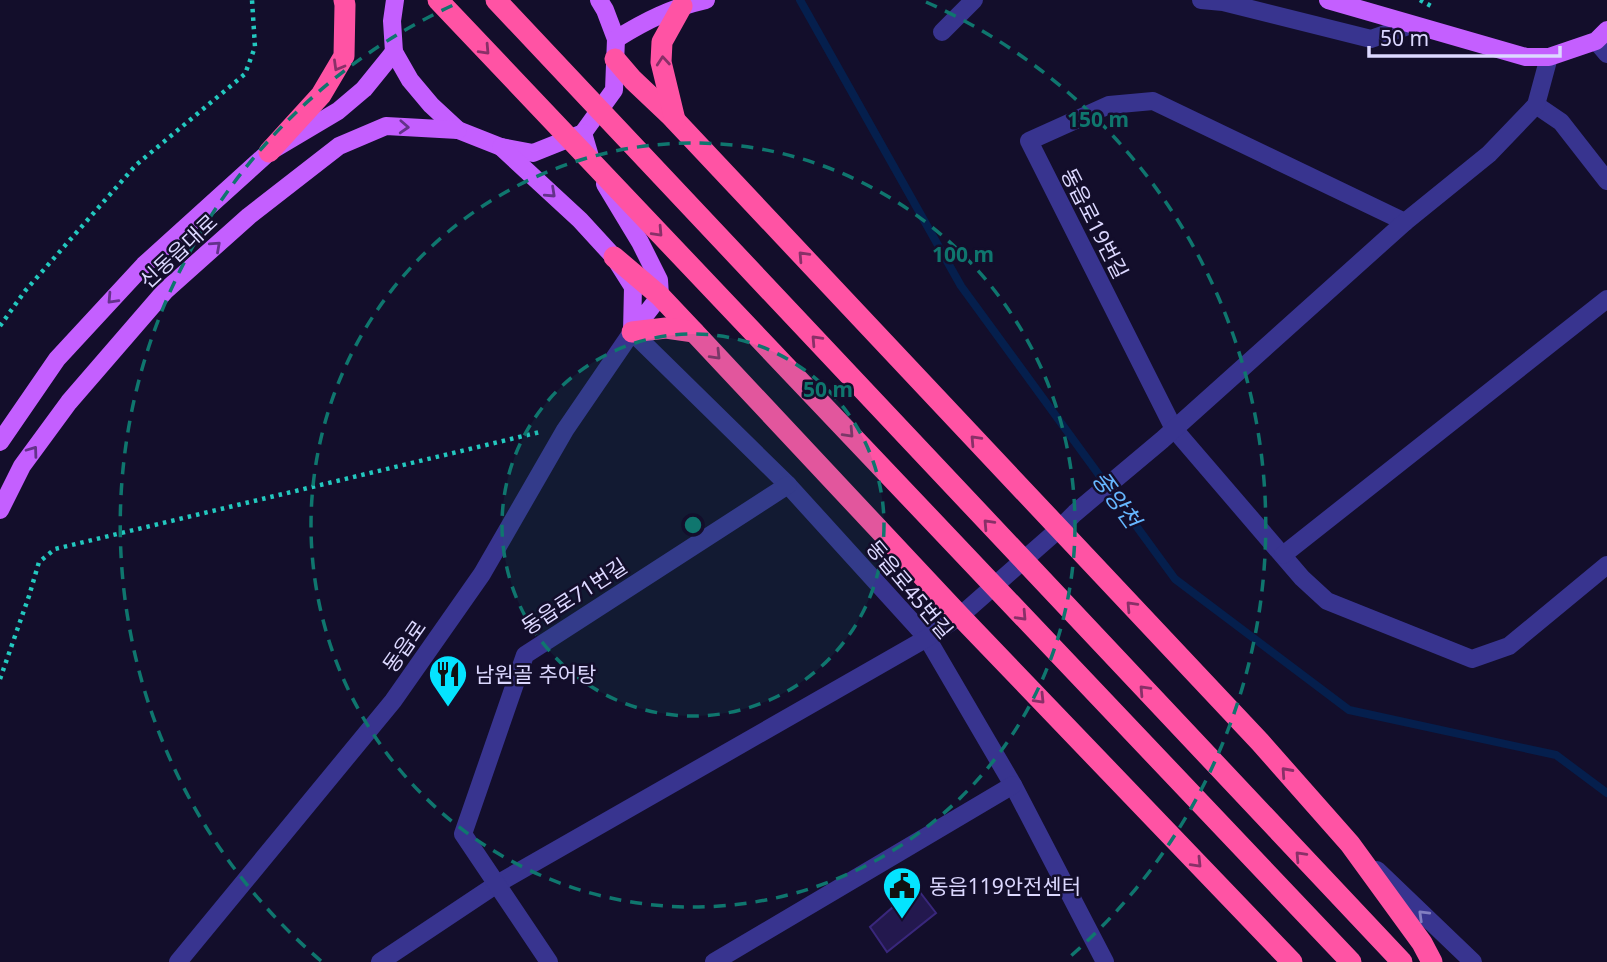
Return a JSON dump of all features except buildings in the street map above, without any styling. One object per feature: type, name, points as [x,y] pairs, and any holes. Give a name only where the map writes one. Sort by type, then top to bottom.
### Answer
[{"type":"highway","points":[[270,152],[321,95],[344,56],[344,0]]},
{"type":"highway","points":[[438,0],[1351,962]]},
{"type":"highway","points":[[496,0],[1402,962]]},
{"type":"highway","points":[[675,120],[661,62],[662,42],[682,6]]},
{"type":"highway","points":[[616,49],[633,80],[675,120],[1260,742],[1350,844],[1422,943],[1432,962]]},
{"type":"highway","points":[[614,257],[660,296],[1292,962]]},
{"type":"highway","points":[[632,332],[666,328],[694,332]]},
{"type":"main road","points":[[395,0],[392,21],[394,52],[410,80],[424,97],[457,130],[501,147],[533,153],[583,132],[614,90],[616,49],[605,10],[599,0]]},
{"type":"main road","points":[[616,49],[648,20],[682,6],[706,0]]},
{"type":"main road","points":[[1328,0],[1526,57],[1549,57],[1603,42]]},
{"type":"main road","name":"신동읍대로","points":[[0,442],[57,359],[144,265],[270,152],[338,111],[364,89],[394,52]]},
{"type":"main road","name":"신동읍대로","points":[[0,510],[22,466],[69,402],[165,291],[250,216],[339,146],[386,127],[457,130]]},
{"type":"main road","points":[[583,132],[592,164],[640,242],[659,280],[660,296],[632,332]]},
{"type":"main road","points":[[501,147],[580,220],[614,257],[632,287],[632,332]]},
{"type":"street","points":[[942,32],[974,0]]},
{"type":"street","points":[[1201,0],[1223,2],[1371,39],[1411,24]]},
{"type":"street","points":[[380,962],[497,884],[927,638],[960,615],[1168,435],[1405,222],[1489,154],[1535,105],[1549,57]]},
{"type":"street","name":"동읍로19번길","points":[[1405,222],[1153,102],[1109,106],[1029,141],[1168,435],[1302,578],[1327,601],[1472,659],[1508,646],[1607,565]]},
{"type":"street","points":[[1535,105],[1560,122],[1607,181]]},
{"type":"street","points":[[1283,555],[1607,299]]},
{"type":"street","name":"동읍로","points":[[178,962],[393,701],[482,574],[565,430],[632,332]]},
{"type":"street","name":"동읍로45번길","points":[[632,332],[788,485],[927,638],[1013,785],[1105,962]]},
{"type":"street","name":"동읍로71번길","points":[[549,962],[463,834],[525,655],[788,485]]},
{"type":"street","points":[[714,962],[1013,785]]},
{"type":"street","points":[[1350,844],[1473,962]]},
{"type":"path","points":[[0,326],[24,291],[136,165],[246,74],[255,47],[252,0]]},
{"type":"path","points":[[0,679],[39,562],[55,549],[533,433],[565,430]]},
{"type":"waterway","name":"중앙천","points":[[800,0],[961,286],[1175,579],[1349,710],[1556,755],[1607,793]]},
{"type":"place","name":"남원골 추어탕","points":[[448,708]]},
{"type":"place","name":"동읍119안전센터","points":[[902,920]]}]
